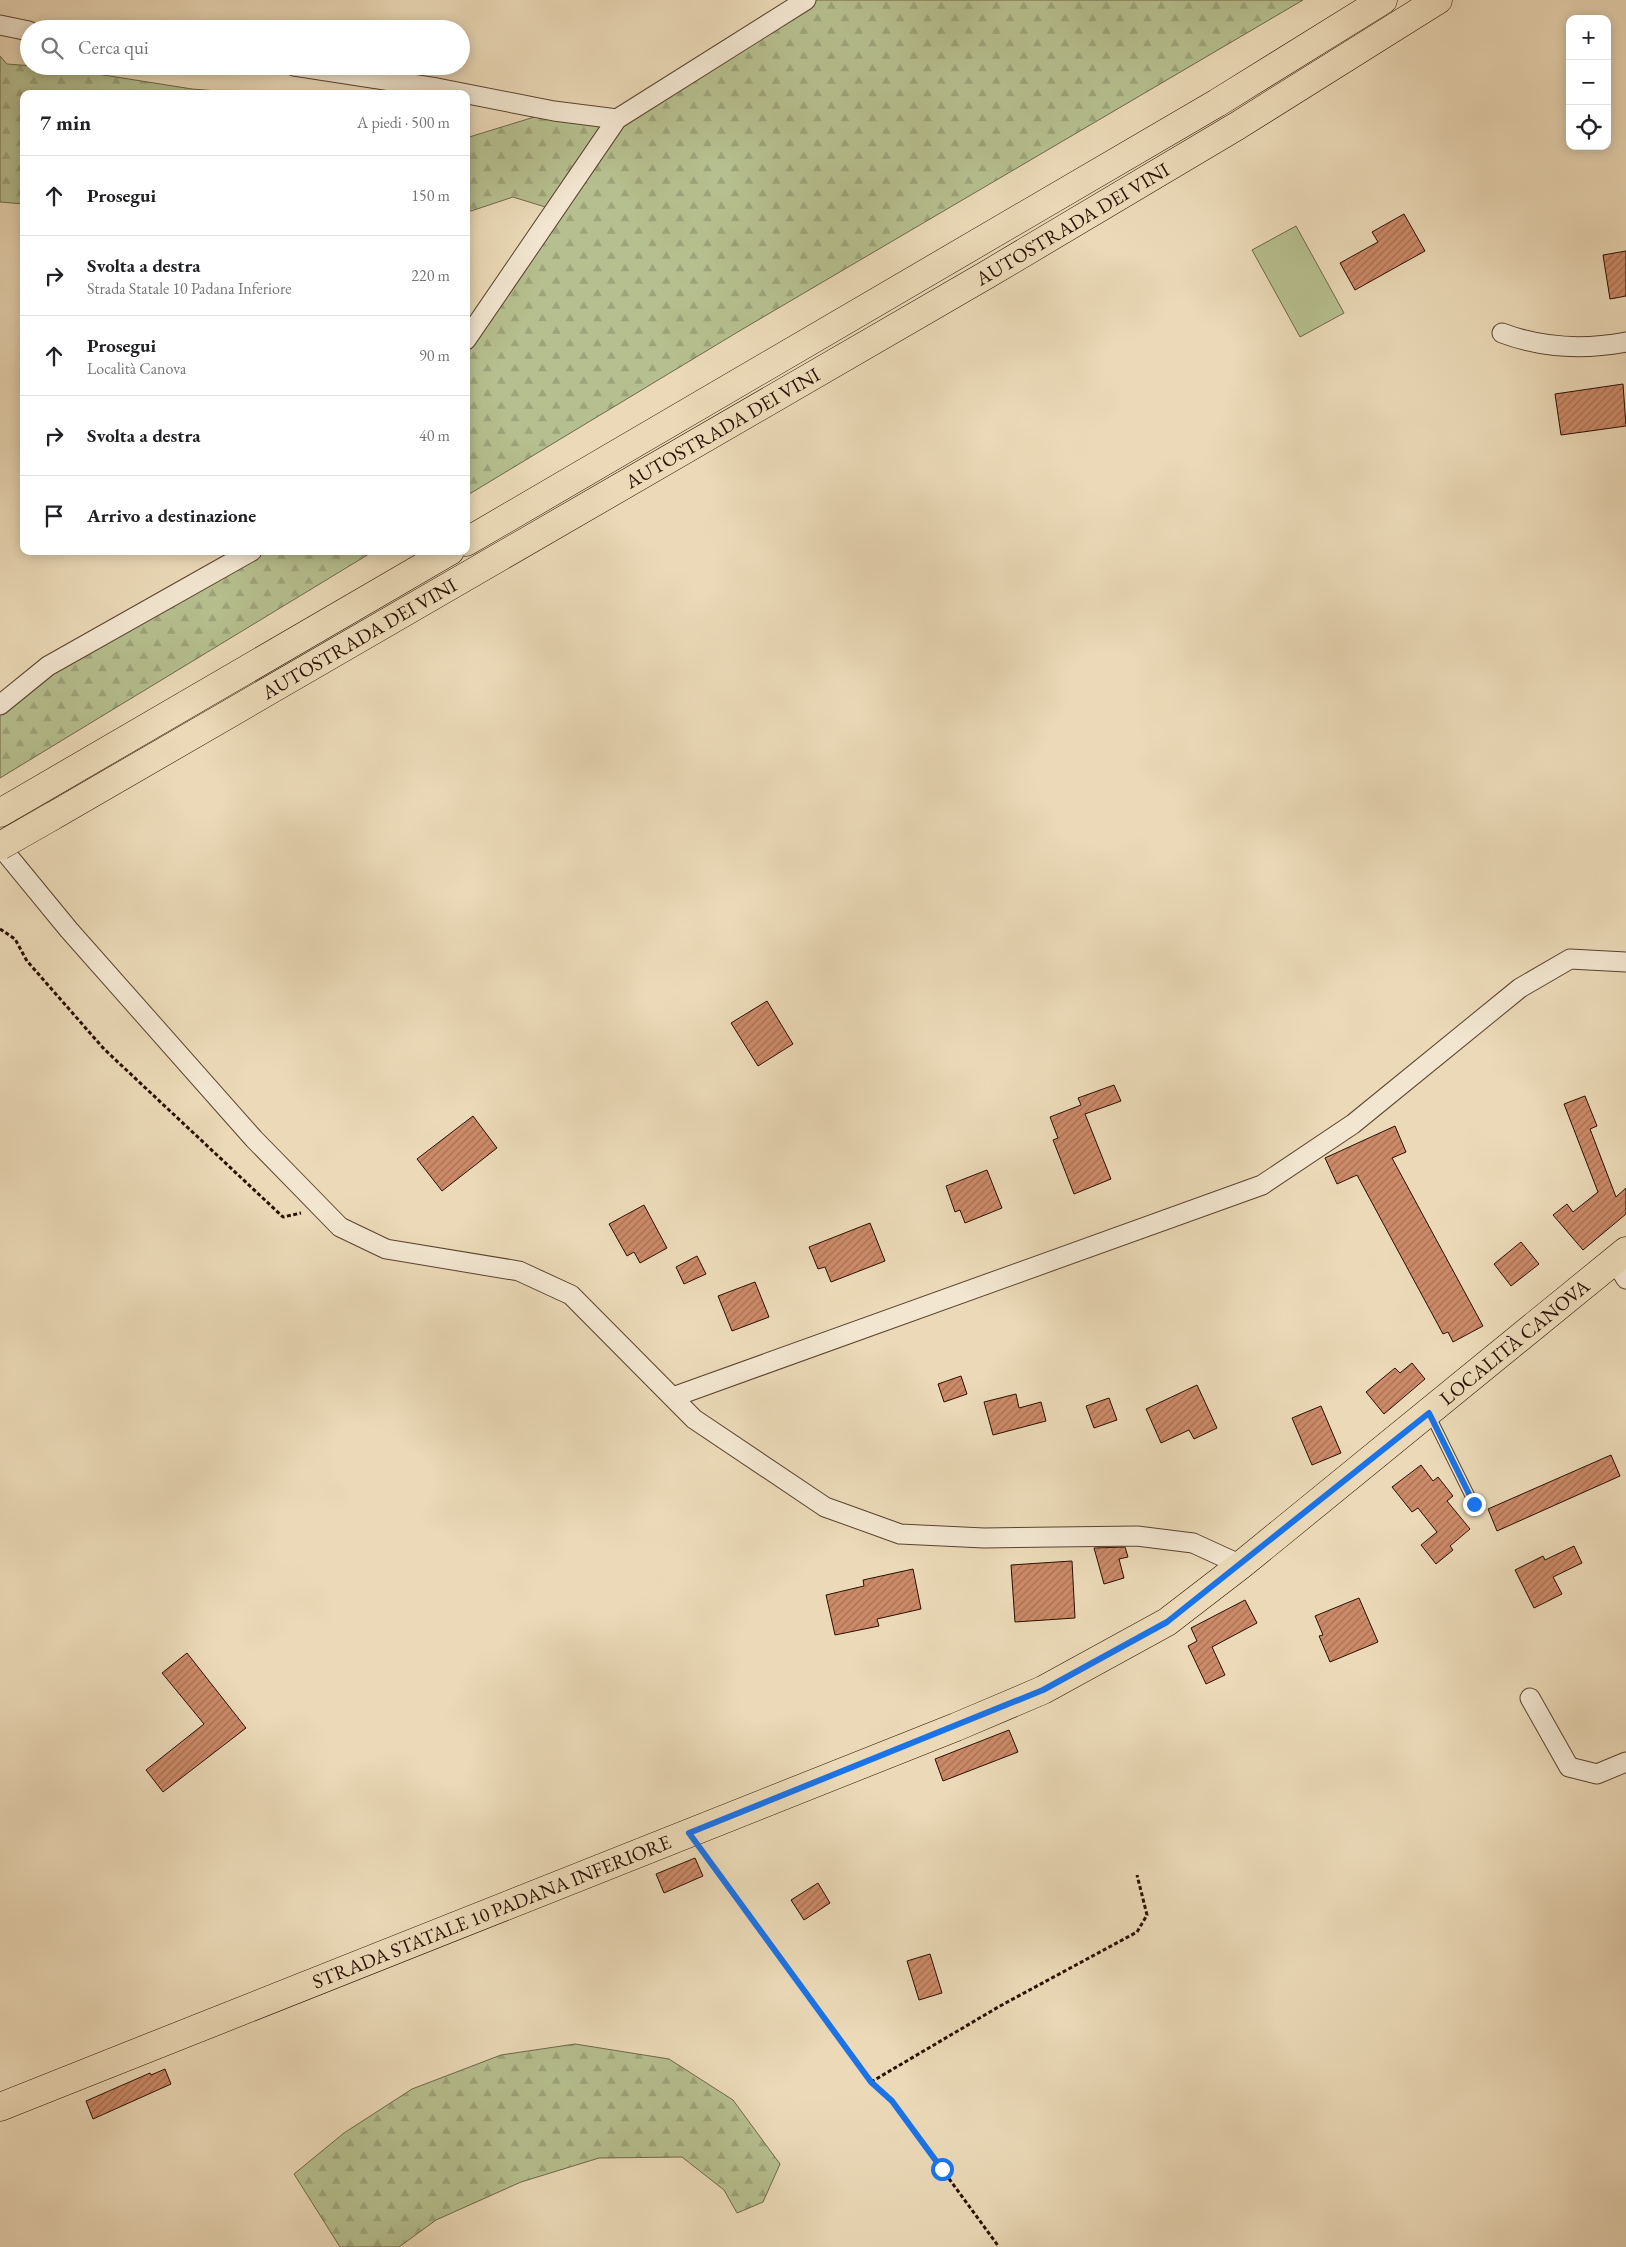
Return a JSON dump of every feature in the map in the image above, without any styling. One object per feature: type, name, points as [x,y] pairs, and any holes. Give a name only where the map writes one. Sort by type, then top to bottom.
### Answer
[{"type":"main road","name":"AUTOSTRADA DEI VINI","points":[[470,540],[1200,113],[1383,0]]},
{"type":"main road","name":"AUTOSTRADA DEI VINI","points":[[0,846],[996,269],[1237,126],[1438,0]]},
{"type":"main road","name":"AUTOSTRADA DEI VINI","points":[[0,813],[443,555]]},
{"type":"main road","name":"LOCALITÀ CANOVA","points":[[1241,1565],[1429,1413],[1621,1265]]},
{"type":"main road","name":"STRADA STATALE 10 PADANA INFERIORE","points":[[0,2107],[1043,1690],[1167,1622],[1241,1565]]},
{"type":"street","points":[[470,334],[617,119],[806,0]]},
{"type":"street","points":[[0,25],[20,29]]},
{"type":"street","points":[[352,75],[447,90]]},
{"type":"street","points":[[470,94],[554,111],[617,119]]},
{"type":"street","points":[[1502,333],[1527,342],[1567,346],[1626,342]]},
{"type":"street","points":[[0,705],[48,666],[245,555]]},
{"type":"street","points":[[0,846],[69,930],[227,1109],[340,1227],[386,1249],[519,1271],[571,1295],[694,1419],[825,1507],[900,1534],[984,1538],[1137,1536],[1193,1543],[1241,1565]]},
{"type":"street","points":[[673,1397],[1262,1185],[1353,1124],[1520,988],[1570,959],[1626,962]]},
{"type":"street","points":[[1530,1698],[1569,1766],[1597,1774],[1626,1762]]},
{"type":"lane","points":[[1429,1413],[1474,1504]]},
{"type":"path","points":[[0,929],[15,939],[27,961],[104,1048],[284,1217],[321,1207]]},
{"type":"path","points":[[689,1833],[871,2082],[892,2101],[999,2247]]},
{"type":"path","points":[[871,2082],[1000,2006],[1137,1932],[1147,1915],[1137,1875]]},
{"type":"green space","points":[[806,0],[1303,0],[741,330],[470,494],[470,334],[555,210],[513,197],[470,211],[470,137],[554,111],[617,119]]},
{"type":"green space","points":[[0,56],[7,64],[20,65],[20,75],[103,75],[205,90],[20,90],[20,204],[0,202]]},
{"type":"green space","points":[[1296,226],[1344,313],[1300,337],[1252,250]]},
{"type":"green space","points":[[244,555],[367,555],[0,778],[0,705]]},
{"type":"green space","points":[[575,2044],[669,2059],[733,2100],[780,2164],[763,2202],[737,2213],[724,2190],[682,2157],[599,2158],[521,2182],[436,2220],[399,2247],[340,2247],[294,2174],[344,2133],[412,2089],[501,2055]]},
{"type":"building","points":[[1404,214],[1425,251],[1355,290],[1340,263],[1378,242],[1372,232]]},
{"type":"building","points":[[1626,251],[1626,296],[1610,299],[1603,255]]},
{"type":"building","points":[[1623,384],[1626,426],[1561,435],[1555,394]]},
{"type":"building","points":[[767,1001],[793,1044],[758,1066],[731,1023]]},
{"type":"building","points":[[1114,1085],[1121,1101],[1085,1114],[1111,1179],[1074,1194],[1053,1140],[1058,1138],[1050,1117],[1081,1105],[1078,1098]]},
{"type":"building","points":[[1585,1096],[1597,1126],[1590,1129],[1616,1197],[1626,1188],[1626,1214],[1583,1250],[1553,1215],[1567,1204],[1573,1212],[1598,1192],[1564,1104]]},
{"type":"building","points":[[473,1116],[497,1148],[442,1191],[417,1159]]},
{"type":"building","points":[[1395,1126],[1406,1152],[1392,1158],[1483,1326],[1453,1342],[1448,1332],[1443,1334],[1357,1175],[1337,1184],[1325,1158]]},
{"type":"building","points":[[987,1170],[1002,1208],[965,1223],[960,1210],[955,1212],[946,1186]]},
{"type":"building","points":[[644,1205],[667,1248],[640,1263],[634,1252],[627,1256],[609,1224]]},
{"type":"building","points":[[870,1223],[885,1261],[831,1282],[825,1267],[818,1269],[809,1247]]},
{"type":"building","points":[[1521,1242],[1539,1264],[1511,1286],[1494,1264]]},
{"type":"building","points":[[697,1256],[706,1274],[684,1284],[676,1267]]},
{"type":"building","points":[[755,1282],[769,1317],[732,1331],[718,1296]]},
{"type":"building","points":[[1412,1363],[1425,1379],[1384,1414],[1366,1392],[1395,1368],[1400,1373]]},
{"type":"building","points":[[961,1376],[967,1394],[944,1402],[938,1384]]},
{"type":"building","points":[[1197,1385],[1217,1428],[1194,1439],[1189,1430],[1161,1443],[1146,1409]]},
{"type":"building","points":[[1016,1394],[1019,1408],[1041,1402],[1046,1421],[993,1435],[984,1402]]},
{"type":"building","points":[[1109,1398],[1117,1420],[1094,1428],[1086,1406]]},
{"type":"building","points":[[1321,1406],[1341,1453],[1312,1465],[1292,1418]]},
{"type":"building","points":[[1611,1455],[1620,1476],[1497,1531],[1488,1509]]},
{"type":"building","points":[[1421,1465],[1433,1481],[1438,1477],[1453,1496],[1447,1501],[1470,1529],[1450,1546],[1453,1550],[1436,1564],[1421,1545],[1437,1532],[1418,1508],[1412,1512],[1392,1487]]},
{"type":"building","points":[[1574,1546],[1582,1563],[1553,1577],[1562,1594],[1534,1608],[1515,1570],[1543,1556],[1545,1560]]},
{"type":"building","points":[[1125,1547],[1128,1557],[1119,1559],[1124,1578],[1104,1584],[1094,1548]]},
{"type":"building","points":[[1072,1561],[1075,1618],[1015,1622],[1011,1565]]},
{"type":"building","points":[[913,1569],[921,1609],[877,1619],[879,1626],[835,1635],[826,1595],[864,1586],[863,1580]]},
{"type":"building","points":[[1359,1598],[1378,1642],[1330,1662],[1319,1636],[1323,1635],[1315,1616]]},
{"type":"building","points":[[1245,1600],[1257,1623],[1212,1647],[1225,1675],[1206,1684],[1188,1646],[1197,1641],[1191,1628]]},
{"type":"building","points":[[187,1653],[246,1728],[163,1792],[146,1770],[204,1724],[162,1673]]},
{"type":"building","points":[[1009,1730],[1018,1752],[943,1781],[935,1759]]},
{"type":"building","points":[[695,1858],[703,1876],[664,1893],[656,1874]]},
{"type":"building","points":[[818,1883],[830,1903],[804,1920],[791,1900]]},
{"type":"building","points":[[930,1954],[942,1993],[919,2000],[907,1961]]},
{"type":"building","points":[[165,2069],[171,2084],[93,2119],[86,2101],[150,2073],[151,2075]]},
{"type":"route","points":[[942,2169],[892,2101],[871,2082],[689,1833],[956,1727],[1043,1690],[1167,1622],[1241,1565],[1429,1413],[1474,1504]]}]
